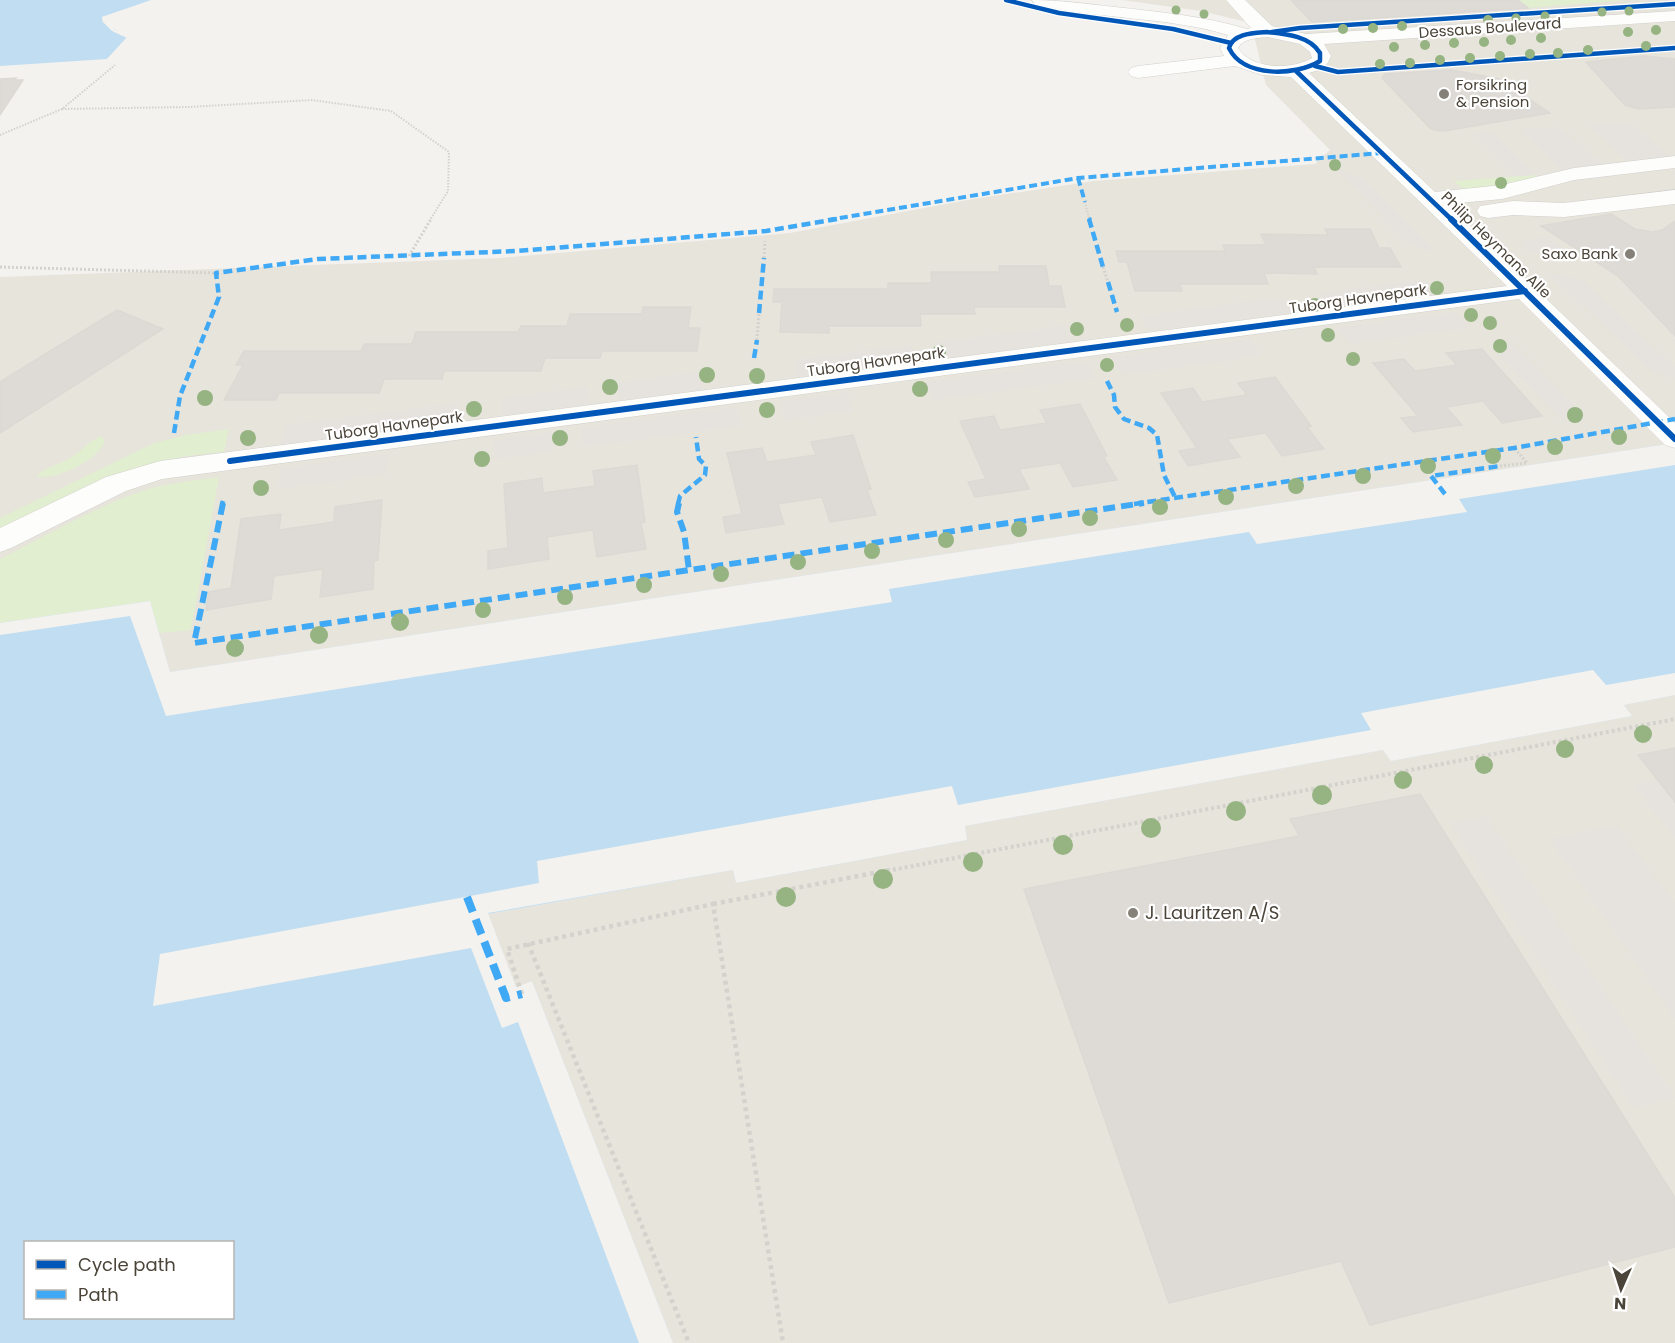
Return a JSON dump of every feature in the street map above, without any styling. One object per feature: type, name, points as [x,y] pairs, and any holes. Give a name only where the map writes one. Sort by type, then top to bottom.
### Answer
[{"type":"street","points":[[1041,0],[1076,8],[1202,22],[1245,34],[1267,32],[1284,34],[1306,40],[1320,51],[1322,56],[1315,66],[1296,71],[1264,69],[1238,60],[1138,72]]},
{"type":"street","points":[[1235,0],[1267,32]]},
{"type":"street","name":"Dessaus Boulevard","points":[[1306,40],[1675,16]]},
{"type":"street","points":[[1238,60],[1229,48],[1231,43],[1245,34]]},
{"type":"street","name":"Dessaus Boulevard","points":[[1322,56],[1675,34]]},
{"type":"street","name":"Philip Heymans Alle","points":[[1296,71],[1525,291],[1666,431]]},
{"type":"street","points":[[1508,200],[1574,174],[1675,162]]},
{"type":"street","points":[[1447,216],[1508,200],[1675,172]]},
{"type":"street","points":[[1429,199],[1508,200],[1675,184]]},
{"type":"street","points":[[1508,200],[1564,210],[1675,196]]},
{"type":"street","name":"Tuborg Havnepark","points":[[0,541],[116,484],[160,470],[1525,291]]},
{"type":"path","points":[[0,135],[62,109],[115,65]]},
{"type":"path","points":[[62,109],[189,107],[312,100],[391,111],[449,152],[448,192],[410,256]]},
{"type":"path","points":[[1085,202],[1089,218]]},
{"type":"path","points":[[764,258],[765,241]]},
{"type":"path","points":[[0,267],[216,273]]},
{"type":"path","points":[[1103,267],[1108,282]]},
{"type":"path","points":[[757,340],[759,313]]},
{"type":"path","points":[[1500,466],[1527,463],[1514,448]]},
{"type":"path","points":[[522,994],[507,949],[528,943],[713,904],[1675,719]]},
{"type":"path","points":[[713,904],[783,1343]]},
{"type":"path","points":[[528,943],[689,1343]]},
{"type":"shaded area","points":[[1122,0],[1675,0],[1675,443],[170,672],[149,601],[0,623],[0,277],[500,258],[790,233],[967,200],[1094,181],[1315,164],[1330,150],[1266,85],[1251,23],[1201,11]]},
{"type":"shaded area","points":[[1628,122],[1671,158],[1631,163],[1588,125]]},
{"type":"shaded area","points":[[1561,127],[1603,166],[1562,171],[1520,130]]},
{"type":"shaded area","points":[[1492,132],[1536,175],[1516,176],[1473,133]]},
{"type":"shaded area","points":[[1336,169],[1363,179],[1434,249],[1426,250],[1404,240]]},
{"type":"shaded area","points":[[1550,237],[1565,250],[1532,254],[1518,242]]},
{"type":"shaded area","points":[[1549,274],[1581,280],[1675,367],[1675,379],[1653,372]]},
{"type":"shaded area","points":[[1423,280],[1436,293],[1332,307],[1320,293]]},
{"type":"shaded area","points":[[1284,297],[1295,312],[1149,331],[1140,316]]},
{"type":"shaded area","points":[[1454,312],[1469,328],[1349,344],[1336,328]]},
{"type":"shaded area","points":[[1063,326],[1072,341],[944,358],[937,342]]},
{"type":"shaded area","points":[[1249,339],[1261,356],[1122,375],[1112,357]]},
{"type":"shaded area","points":[[1512,341],[1575,405],[1563,422],[1499,356]]},
{"type":"shaded area","points":[[911,345],[918,361],[797,377],[793,360]]},
{"type":"shaded area","points":[[1086,361],[1096,378],[934,400],[927,382]]},
{"type":"shaded area","points":[[698,372],[702,390],[619,400],[618,383]]},
{"type":"shaded area","points":[[587,387],[589,404],[503,415],[502,398]]},
{"type":"shaded area","points":[[847,392],[853,411],[785,420],[780,402]]},
{"type":"shaded area","points":[[459,403],[460,421],[282,444],[285,425]]},
{"type":"shaded area","points":[[736,407],[741,426],[584,447],[581,428]]},
{"type":"shaded area","points":[[551,432],[553,452],[494,459],[494,440]]},
{"type":"shaded area","points":[[388,454],[386,474],[278,489],[281,468]]},
{"type":"shaded area","points":[[1675,695],[1675,1343],[673,1343],[532,982],[516,988],[488,914],[733,870],[736,883],[967,839],[964,826],[1383,750],[1391,761],[1631,716],[1623,705]]},
{"type":"shaded area","points":[[1668,778],[1675,786],[1675,838],[1634,785]]},
{"type":"shaded area","points":[[1486,816],[1675,1098],[1633,1108],[1450,823]]},
{"type":"shaded area","points":[[1616,825],[1675,904],[1675,1018],[1550,839]]},
{"type":"green space","points":[[1518,0],[1629,0],[1528,8]]},
{"type":"green space","points":[[1536,175],[1538,177],[1497,187],[1464,190],[1448,176],[1455,181]]},
{"type":"green space","points":[[229,429],[224,452],[185,456],[130,470],[0,532],[0,518],[154,443],[186,435]]},
{"type":"green space","points":[[101,436],[105,442],[101,449],[85,462],[54,475],[36,476],[70,458]]},
{"type":"green space","points":[[219,477],[191,630],[159,633],[149,601],[0,623],[0,559],[88,514],[142,491],[170,484]]},
{"type":"water","points":[[0,0],[151,0],[102,17],[103,22],[127,37],[107,59],[0,66]]},
{"type":"water","points":[[1675,443],[1675,695],[1624,705],[1632,716],[1391,761],[1383,750],[965,826],[967,840],[736,883],[733,870],[488,914],[516,987],[532,981],[673,1343],[0,1343],[0,623],[150,601],[170,672]]},
{"type":"pier","points":[[154,0],[152,3],[105,19],[114,29],[130,37],[112,58],[107,59],[127,38],[112,31],[103,22],[102,17]]},
{"type":"pier","points":[[1675,443],[1675,465],[1459,499],[1467,512],[1257,544],[1249,532],[889,589],[892,602],[166,716],[130,616],[0,635],[0,623],[150,601],[170,672]]},
{"type":"pier","points":[[1593,670],[1606,685],[1675,673],[1675,695],[1624,705],[1632,716],[1391,761],[1383,750],[965,826],[967,840],[736,883],[733,870],[488,913],[516,987],[532,981],[673,1343],[639,1343],[518,1022],[502,1028],[471,948],[153,1006],[160,954],[539,883],[537,861],[952,786],[958,805],[1371,730],[1361,713]]},
{"type":"building","points":[[1291,0],[1518,0],[1528,8],[1312,22]]},
{"type":"building","points":[[1644,56],[1675,59],[1675,107],[1639,109],[1625,105],[1586,62]]},
{"type":"building","points":[[1452,70],[1499,79],[1550,113],[1444,131],[1435,130],[1430,128],[1382,78],[1385,74]]},
{"type":"building","points":[[16,78],[14,80],[23,80],[0,115],[0,79]]},
{"type":"building","name":"Saxo Bank","points":[[1611,214],[1635,229],[1653,232],[1662,230],[1675,221],[1675,336],[1618,276],[1541,226]]},
{"type":"building","points":[[1325,229],[1370,229],[1379,248],[1390,248],[1401,267],[1314,267],[1317,274],[1264,273],[1268,284],[1180,284],[1182,291],[1135,291],[1127,262],[1119,262],[1116,251],[1225,251],[1223,245],[1266,245],[1261,234],[1328,235]]},
{"type":"building","points":[[999,266],[1046,266],[1049,286],[1061,286],[1065,307],[974,307],[975,314],[920,314],[921,326],[829,326],[829,333],[780,332],[782,302],[773,302],[774,289],[888,289],[888,283],[932,283],[931,272],[1000,272]]},
{"type":"building","points":[[643,307],[691,307],[688,328],[700,328],[697,351],[602,351],[600,358],[545,358],[541,371],[444,371],[442,379],[384,379],[379,393],[279,393],[276,400],[224,400],[243,365],[236,365],[244,351],[361,351],[364,344],[412,344],[416,332],[518,332],[521,326],[567,326],[570,314],[642,314]]},
{"type":"building","points":[[117,310],[163,329],[0,433],[0,382]]},
{"type":"building","points":[[1482,349],[1542,416],[1502,423],[1483,401],[1446,407],[1462,425],[1413,432],[1401,418],[1418,416],[1373,363],[1404,359],[1415,371],[1457,365],[1446,353]]},
{"type":"building","points":[[1275,377],[1311,426],[1307,427],[1324,449],[1282,456],[1266,433],[1227,439],[1240,457],[1188,466],[1179,451],[1197,448],[1161,393],[1193,388],[1202,402],[1247,395],[1238,383]]},
{"type":"building","points":[[1080,404],[1107,456],[1103,456],[1117,480],[1073,487],[1060,463],[1019,469],[1029,489],[975,497],[968,482],[986,479],[960,421],[994,416],[1000,430],[1047,423],[1040,410]]},
{"type":"building","points":[[853,435],[871,489],[867,490],[876,515],[830,522],[822,497],[778,504],[784,524],[726,533],[723,517],[742,514],[727,453],[762,448],[767,462],[816,455],[811,442]]},
{"type":"building","points":[[637,465],[645,522],[641,523],[646,549],[597,557],[593,530],[547,537],[549,559],[488,569],[488,551],[508,548],[504,484],[542,478],[543,493],[595,486],[593,471]]},
{"type":"building","points":[[382,500],[378,560],[374,561],[373,589],[320,597],[323,569],[274,576],[271,599],[206,610],[209,592],[231,588],[241,519],[281,514],[279,530],[334,522],[335,507]]},
{"type":"building","points":[[1675,748],[1675,802],[1638,755]]},
{"type":"building","points":[[1420,794],[1675,1198],[1675,1247],[1370,1325],[1341,1261],[1169,1303],[1024,889],[1299,836],[1290,819]]},
{"type":"marked path","points":[[174,433],[180,396],[219,297],[216,273],[318,259],[516,251],[766,231],[1078,178],[1381,153]]},
{"type":"marked path","points":[[1078,178],[1085,202]]},
{"type":"marked path","points":[[1089,218],[1103,267]]},
{"type":"marked path","points":[[759,313],[764,258]]},
{"type":"marked path","points":[[1108,282],[1117,312]]},
{"type":"marked path","points":[[754,358],[757,340]]},
{"type":"marked path","points":[[1107,381],[1114,395],[1115,407],[1124,419],[1149,428],[1157,435],[1164,475],[1175,497]]},
{"type":"marked path","points":[[223,501],[194,643],[1514,448],[1675,419]]},
{"type":"marked path","points":[[689,570],[684,532],[677,512],[680,496],[705,475],[706,466],[699,459],[696,437]]},
{"type":"marked path","points":[[1445,494],[1431,476],[1500,466]]},
{"type":"marked path","points":[[467,897],[506,998],[522,994]]},
{"type":"cycle path","points":[[1006,0],[1059,13],[1173,29],[1231,43]]},
{"type":"cycle path","points":[[1272,32],[1300,28],[1675,4]]},
{"type":"cycle path","points":[[1267,32],[1310,42],[1317,47],[1320,61],[1301,69],[1275,71],[1250,66],[1232,54],[1229,48],[1234,39],[1248,34],[1267,32]]},
{"type":"cycle path","points":[[1315,66],[1338,72],[1675,48]]},
{"type":"cycle path","points":[[1296,71],[1502,268],[1675,439]]},
{"type":"cycle path","points":[[230,461],[1525,291]]},
{"type":"place","name":"Forsikring & Pension","points":[[1444,94]]},
{"type":"place","name":"Saxo Bank","points":[[1630,254]]},
{"type":"place","name":"J. Lauritzen A/S","points":[[1133,913]]}]
